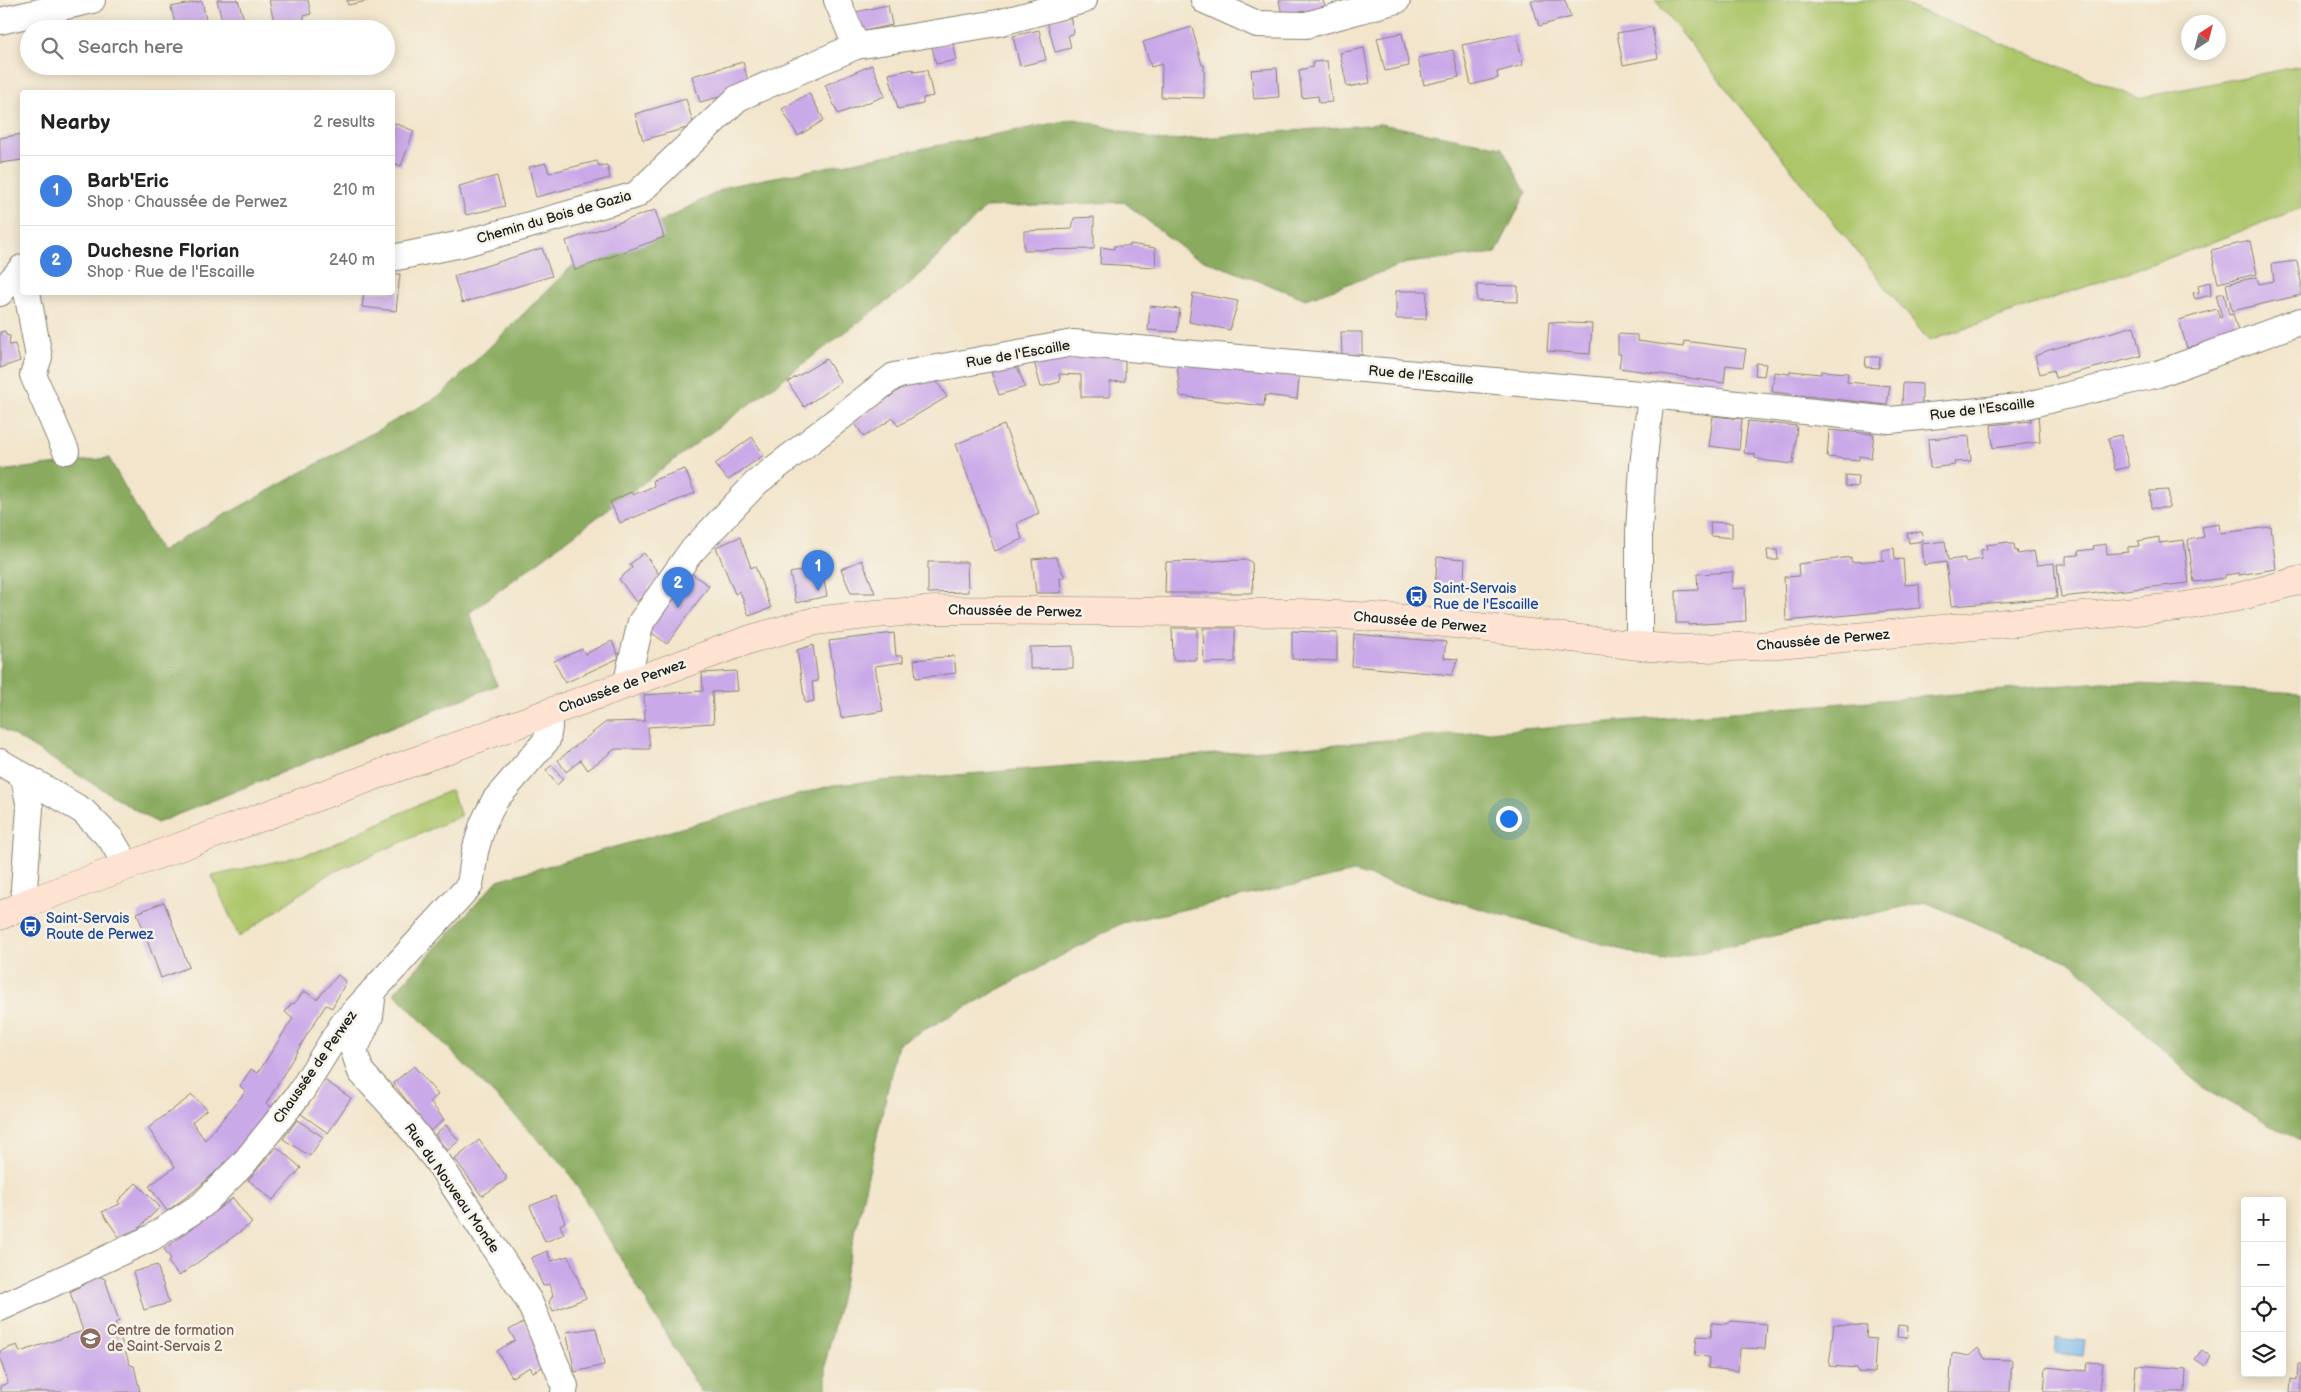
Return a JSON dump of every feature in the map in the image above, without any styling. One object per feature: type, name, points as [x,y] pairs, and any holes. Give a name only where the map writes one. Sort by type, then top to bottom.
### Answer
[{"type":"main road","name":"Chaussée de Perwez","points":[[0,916],[27,903],[127,866],[750,639],[815,621],[935,610],[1300,613],[1411,619],[1639,646],[1680,649],[1758,646],[2169,608],[2238,597],[2301,580]]},
{"type":"street","points":[[0,21],[92,0]]},
{"type":"street","points":[[837,0],[856,46]]},
{"type":"street","name":"Chemin du Bois de Gazia","points":[[395,257],[462,244],[636,195],[738,98],[856,46],[998,24],[1084,0]]},
{"type":"street","points":[[1204,0],[1258,24],[1306,25],[1397,0]]},
{"type":"street","points":[[0,293],[20,279]]},
{"type":"street","points":[[27,295],[39,357],[33,374],[66,451]]},
{"type":"street","name":"Rue de l'Escaille","points":[[626,685],[641,622],[690,553],[756,483],[894,376],[1074,343],[1890,420],[2018,407],[2158,374],[2301,321]]},
{"type":"street","points":[[1639,646],[1642,466],[1651,396]]},
{"type":"street","name":"Chaussée de Perwez","points":[[0,1308],[151,1238],[202,1205],[244,1163],[294,1101],[342,1024],[470,885],[475,851],[483,824],[495,800],[547,740],[550,727],[548,713]]},
{"type":"street","points":[[0,762],[83,811],[111,839],[127,866]]},
{"type":"street","points":[[24,777],[30,808],[24,888],[27,903]]},
{"type":"street","name":"Rue du Nouveau Monde","points":[[373,990],[370,1016],[354,1051],[361,1072],[402,1117],[440,1165],[530,1301],[565,1386],[564,1392]]},
{"type":"green space","points":[[1655,0],[1894,0],[2138,98],[2301,66],[2301,208],[2200,247],[1929,341]]},
{"type":"green space","points":[[1075,119],[1161,141],[1380,124],[1502,147],[1526,193],[1496,253],[1407,263],[1306,299],[1191,255],[1124,202],[986,207],[914,281],[469,613],[497,685],[157,823],[0,727],[0,471],[109,458],[160,551],[441,395],[570,268],[729,186]]},
{"type":"green space","points":[[2103,682],[2301,693],[2301,1141],[2202,1087],[2074,964],[1925,902],[1661,961],[1354,872],[1122,923],[898,1044],[826,1360],[826,1392],[701,1392],[566,1168],[394,993],[498,880],[833,785]]},
{"type":"green space","points":[[451,790],[461,816],[327,875],[239,937],[212,876],[316,852]]},
{"type":"water","points":[[2057,1338],[2085,1341],[2083,1356],[2055,1353]]},
{"type":"building","points":[[217,0],[238,0],[244,20],[222,20]]},
{"type":"building","points":[[269,0],[308,0],[311,14],[304,16],[304,20],[274,20]]},
{"type":"building","points":[[347,0],[367,0],[367,1],[348,5]]},
{"type":"building","points":[[1279,0],[1323,0],[1326,10],[1283,20]]},
{"type":"building","points":[[1531,0],[1565,0],[1571,17],[1539,26]]},
{"type":"building","points":[[202,1],[206,20],[174,20],[171,7]]},
{"type":"building","points":[[888,5],[892,25],[855,33],[851,13]]},
{"type":"building","points":[[1070,16],[1074,33],[1068,35],[1071,48],[1055,52],[1047,21]]},
{"type":"building","points":[[1192,27],[1202,65],[1204,65],[1204,98],[1161,97],[1162,64],[1151,67],[1143,42]]},
{"type":"building","points":[[1652,27],[1658,58],[1623,65],[1617,33]]},
{"type":"building","points":[[1039,30],[1046,60],[1020,66],[1013,36]]},
{"type":"building","points":[[1402,33],[1409,66],[1385,71],[1377,38]]},
{"type":"building","points":[[1517,34],[1523,65],[1497,72],[1498,78],[1471,85],[1462,45]]},
{"type":"building","points":[[953,43],[957,60],[936,64],[932,47]]},
{"type":"building","points":[[1364,48],[1370,83],[1347,87],[1340,53]]},
{"type":"building","points":[[1453,50],[1459,77],[1424,85],[1418,58]]},
{"type":"building","points":[[1327,61],[1332,102],[1319,103],[1318,96],[1302,98],[1299,70],[1313,67],[1313,62]]},
{"type":"building","points":[[743,62],[750,89],[700,102],[692,76]]},
{"type":"building","points":[[872,65],[885,96],[838,114],[825,85]]},
{"type":"building","points":[[1277,68],[1279,97],[1254,99],[1251,70]]},
{"type":"building","points":[[913,69],[914,72],[927,70],[933,96],[923,98],[923,104],[898,109],[889,74]]},
{"type":"building","points":[[809,93],[824,120],[798,136],[782,109]]},
{"type":"building","points":[[686,99],[694,126],[643,140],[635,114]]},
{"type":"building","points":[[395,123],[414,131],[401,166],[395,163]]},
{"type":"building","points":[[20,134],[20,160],[0,163],[0,138]]},
{"type":"building","points":[[597,161],[599,166],[607,165],[610,178],[536,197],[529,167],[546,163],[549,173]]},
{"type":"building","points":[[497,176],[505,206],[466,215],[459,186]]},
{"type":"building","points":[[655,210],[664,237],[575,270],[566,241]]},
{"type":"building","points":[[1094,217],[1094,249],[1024,250],[1024,231],[1072,229],[1074,218]]},
{"type":"building","points":[[2250,241],[2257,274],[2218,283],[2211,250]]},
{"type":"building","points":[[1130,244],[1155,248],[1156,267],[1100,264],[1101,247],[1114,249],[1114,246],[1130,246]]},
{"type":"building","points":[[542,248],[552,276],[462,303],[454,276]]},
{"type":"building","points":[[2297,261],[2301,281],[2301,295],[2232,311],[2226,284],[2257,277],[2259,284],[2274,281],[2272,264]]},
{"type":"building","points":[[395,274],[400,274],[396,311],[362,307],[364,295],[395,295]]},
{"type":"building","points":[[2210,282],[2211,295],[2195,299],[2193,293],[2199,292],[2198,285]]},
{"type":"building","points":[[1477,285],[1518,286],[1518,302],[1477,301]]},
{"type":"building","points":[[1396,291],[1427,291],[1426,319],[1396,319]]},
{"type":"building","points":[[1193,293],[1238,301],[1230,330],[1189,322]]},
{"type":"building","points":[[2224,293],[2229,315],[2233,314],[2238,332],[2187,348],[2179,320],[2217,309],[2220,318],[2222,317],[2216,295]]},
{"type":"building","points":[[1150,306],[1180,309],[1177,332],[1148,330]]},
{"type":"building","points":[[1549,322],[1592,324],[1590,354],[1547,351]]},
{"type":"building","points":[[2134,326],[2141,356],[2055,378],[2053,370],[2040,374],[2035,356],[2049,350]]},
{"type":"building","points":[[5,331],[6,335],[10,336],[9,345],[15,344],[20,361],[0,368],[0,332]]},
{"type":"building","points":[[1341,332],[1362,332],[1362,355],[1342,354]]},
{"type":"building","points":[[1618,334],[1637,335],[1637,341],[1683,347],[1684,341],[1746,349],[1743,367],[1726,365],[1724,383],[1619,368],[1621,354],[1618,354]]},
{"type":"building","points":[[1125,351],[1125,381],[1110,382],[1110,397],[1081,397],[1081,375],[1059,374],[1060,382],[1041,387],[1033,358]]},
{"type":"building","points":[[1013,356],[1025,387],[999,395],[988,363]]},
{"type":"building","points":[[1866,357],[1880,357],[1879,368],[1865,367]]},
{"type":"building","points":[[826,359],[841,382],[804,407],[788,382]]},
{"type":"building","points":[[1756,363],[1766,364],[1764,376],[1755,375]]},
{"type":"building","points":[[1177,364],[1300,370],[1297,399],[1265,395],[1264,406],[1180,396]]},
{"type":"building","points":[[1790,371],[1821,374],[1821,371],[1848,373],[1847,382],[1890,386],[1887,405],[1772,392],[1774,372],[1790,374]]},
{"type":"building","points":[[934,377],[947,397],[898,426],[893,418],[864,437],[854,422],[902,388]]},
{"type":"building","points":[[1903,383],[1922,384],[1922,407],[1902,406]]},
{"type":"building","points":[[2038,413],[2040,442],[1993,448],[1991,425],[2031,421],[2031,414]]},
{"type":"building","points":[[1713,416],[1742,419],[1739,450],[1709,446]]},
{"type":"building","points":[[1748,421],[1797,426],[1793,464],[1767,461],[1755,458],[1755,454],[1744,453]]},
{"type":"building","points":[[1004,425],[1039,513],[1017,523],[1022,539],[995,551],[956,444]]},
{"type":"building","points":[[1829,430],[1874,434],[1871,458],[1859,456],[1859,460],[1827,457]]},
{"type":"building","points":[[2121,435],[2129,467],[2115,470],[2108,438]]},
{"type":"building","points":[[1969,436],[1971,461],[1954,462],[1955,465],[1930,468],[1928,439]]},
{"type":"building","points":[[752,437],[764,455],[728,480],[715,464]]},
{"type":"building","points":[[685,469],[695,493],[620,523],[610,502],[631,492],[633,495],[654,486],[653,480]]},
{"type":"building","points":[[1845,475],[1858,476],[1857,487],[1845,486]]},
{"type":"building","points":[[2169,490],[2169,508],[2151,508],[2150,491]]},
{"type":"building","points":[[1710,522],[1732,523],[1732,538],[1711,536]]},
{"type":"building","points":[[2219,524],[2220,533],[2271,527],[2276,569],[2239,575],[2239,573],[2225,575],[2225,578],[2194,582],[2188,540],[2204,537],[2202,527]]},
{"type":"building","points":[[1922,532],[1923,541],[1909,543],[1907,533]]},
{"type":"building","points":[[740,537],[751,568],[755,566],[771,608],[749,616],[740,591],[735,594],[716,547]]},
{"type":"building","points":[[2159,537],[2159,543],[2184,540],[2189,583],[2061,597],[2057,564],[2066,564],[2066,556],[2079,555],[2078,551],[2094,549],[2093,546],[2106,544],[2107,554],[2128,552],[2128,547],[2139,546],[2138,541]]},
{"type":"building","points":[[1945,541],[1948,560],[1965,558],[1965,562],[1982,559],[1981,550],[1987,549],[1986,545],[2008,542],[2009,544],[2014,544],[2015,551],[2017,550],[2018,554],[2034,551],[2037,565],[2054,563],[2057,598],[1951,606],[1946,562],[1924,565],[1922,544]]},
{"type":"building","points":[[1894,548],[1895,560],[1903,559],[1905,585],[1919,584],[1920,608],[1786,621],[1784,577],[1799,576],[1798,564],[1851,557],[1851,562],[1885,560],[1882,559],[1882,550]]},
{"type":"building","points":[[1767,550],[1777,550],[1778,560],[1768,560]]},
{"type":"building","points":[[644,553],[661,577],[648,588],[650,591],[636,602],[619,579],[632,568],[630,564]]},
{"type":"building","points":[[1056,557],[1065,578],[1060,578],[1061,593],[1036,593],[1032,559]]},
{"type":"building","points":[[1437,557],[1465,559],[1463,593],[1435,592]]},
{"type":"building","points":[[862,560],[875,593],[851,593],[841,569]]},
{"type":"building","points":[[1248,560],[1252,563],[1253,593],[1165,593],[1166,562]]},
{"type":"building","points":[[928,562],[967,562],[968,592],[928,593]]},
{"type":"building","points":[[821,567],[827,596],[796,603],[790,573]]},
{"type":"building","points":[[687,570],[709,586],[667,644],[648,630]]},
{"type":"building","points":[[1733,572],[1732,589],[1745,588],[1746,621],[1689,625],[1689,623],[1676,623],[1676,591],[1698,590],[1697,574]]},
{"type":"building","points":[[1172,628],[1197,628],[1197,660],[1173,660]]},
{"type":"building","points":[[1203,628],[1235,628],[1235,662],[1204,663]]},
{"type":"building","points":[[1292,631],[1337,633],[1337,661],[1292,659]]},
{"type":"building","points":[[894,633],[896,656],[903,656],[903,662],[875,666],[883,711],[841,718],[829,641]]},
{"type":"building","points":[[1354,634],[1446,642],[1444,658],[1458,659],[1452,675],[1352,666]]},
{"type":"building","points":[[612,641],[619,658],[565,683],[554,661],[582,649],[585,654]]},
{"type":"building","points":[[813,645],[818,681],[812,682],[814,701],[805,703],[797,650]]},
{"type":"building","points":[[1073,646],[1073,668],[1030,669],[1030,647]]},
{"type":"building","points":[[954,656],[956,673],[916,678],[914,660]]},
{"type":"building","points":[[736,671],[738,691],[712,692],[714,723],[648,727],[650,749],[615,749],[588,770],[581,760],[566,772],[558,760],[606,722],[645,721],[644,695],[703,691],[702,673]]},
{"type":"building","points":[[552,765],[563,779],[557,785],[546,770]]},
{"type":"building","points":[[164,902],[189,967],[161,978],[137,913]]},
{"type":"building","points":[[338,975],[346,982],[332,1008],[326,1005],[308,1033],[266,1104],[272,1107],[232,1157],[193,1192],[167,1211],[149,1186],[175,1167],[148,1128],[192,1095],[207,1109],[192,1122],[205,1140],[246,1091],[240,1086],[251,1069],[258,1073],[293,1019],[285,1012],[292,1003],[294,1004],[304,991],[317,999]]},
{"type":"building","points":[[414,1066],[438,1095],[430,1101],[444,1120],[430,1131],[393,1083]]},
{"type":"building","points":[[323,1079],[351,1098],[328,1133],[301,1114]]},
{"type":"building","points":[[297,1120],[323,1137],[310,1156],[283,1139]]},
{"type":"building","points":[[446,1125],[459,1141],[447,1151],[435,1134]]},
{"type":"building","points":[[479,1140],[506,1176],[506,1180],[482,1196],[455,1159]]},
{"type":"building","points":[[277,1147],[301,1168],[273,1200],[248,1180]]},
{"type":"building","points":[[136,1183],[160,1207],[138,1229],[119,1237],[102,1212],[120,1204],[118,1201]]},
{"type":"building","points":[[555,1196],[565,1222],[560,1225],[564,1234],[545,1242],[530,1206]]},
{"type":"building","points":[[233,1198],[252,1223],[179,1276],[168,1262],[171,1259],[164,1249]]},
{"type":"building","points":[[547,1251],[551,1261],[568,1256],[586,1298],[553,1311],[549,1302],[553,1295],[549,1284],[543,1286],[531,1258]]},
{"type":"building","points":[[157,1265],[169,1303],[144,1310],[133,1272]]},
{"type":"building","name":"Centre de formation de Saint-Servais 2","points":[[98,1276],[105,1279],[119,1321],[115,1323],[130,1365],[134,1366],[140,1392],[0,1392],[0,1386],[8,1383],[0,1359],[0,1351],[17,1345],[20,1352],[83,1331],[70,1292]]},
{"type":"building","points":[[1731,1321],[1767,1324],[1765,1349],[1740,1349],[1738,1371],[1708,1368],[1709,1357],[1695,1356],[1697,1336],[1711,1337],[1712,1323],[1727,1324]]},
{"type":"building","points":[[524,1322],[548,1364],[533,1372],[530,1367],[512,1377],[497,1351],[515,1340],[509,1330]]},
{"type":"building","points":[[1834,1324],[1867,1326],[1866,1338],[1876,1339],[1874,1373],[1858,1372],[1857,1368],[1829,1366]]},
{"type":"building","points":[[1898,1325],[1908,1326],[1907,1338],[1897,1337]]},
{"type":"building","points":[[596,1328],[604,1365],[575,1372],[566,1332]]},
{"type":"building","points":[[1978,1348],[1985,1359],[2012,1360],[2010,1392],[1949,1392],[1952,1353],[1969,1356]]},
{"type":"building","points":[[2202,1350],[2211,1357],[2205,1366],[2195,1359]]},
{"type":"building","points":[[2087,1362],[2103,1363],[2100,1392],[2044,1392],[2046,1367],[2086,1371]]},
{"type":"building","points":[[2298,1364],[2301,1364],[2301,1392],[2290,1392],[2291,1379],[2297,1380]]},
{"type":"building","points":[[2136,1365],[2186,1369],[2185,1392],[2134,1392]]},
{"type":"place","name":"Barb'Eric","points":[[818,591]]},
{"type":"place","name":"Saint-Servais Rue de l'Escaille","points":[[1417,596]]},
{"type":"place","name":"Duchesne Florian","points":[[678,608]]},
{"type":"place","name":"Saint-Servais Route de Perwez","points":[[30,926]]},
{"type":"place","name":"Centre de formation de Saint-Servais 2","points":[[91,1338]]}]
